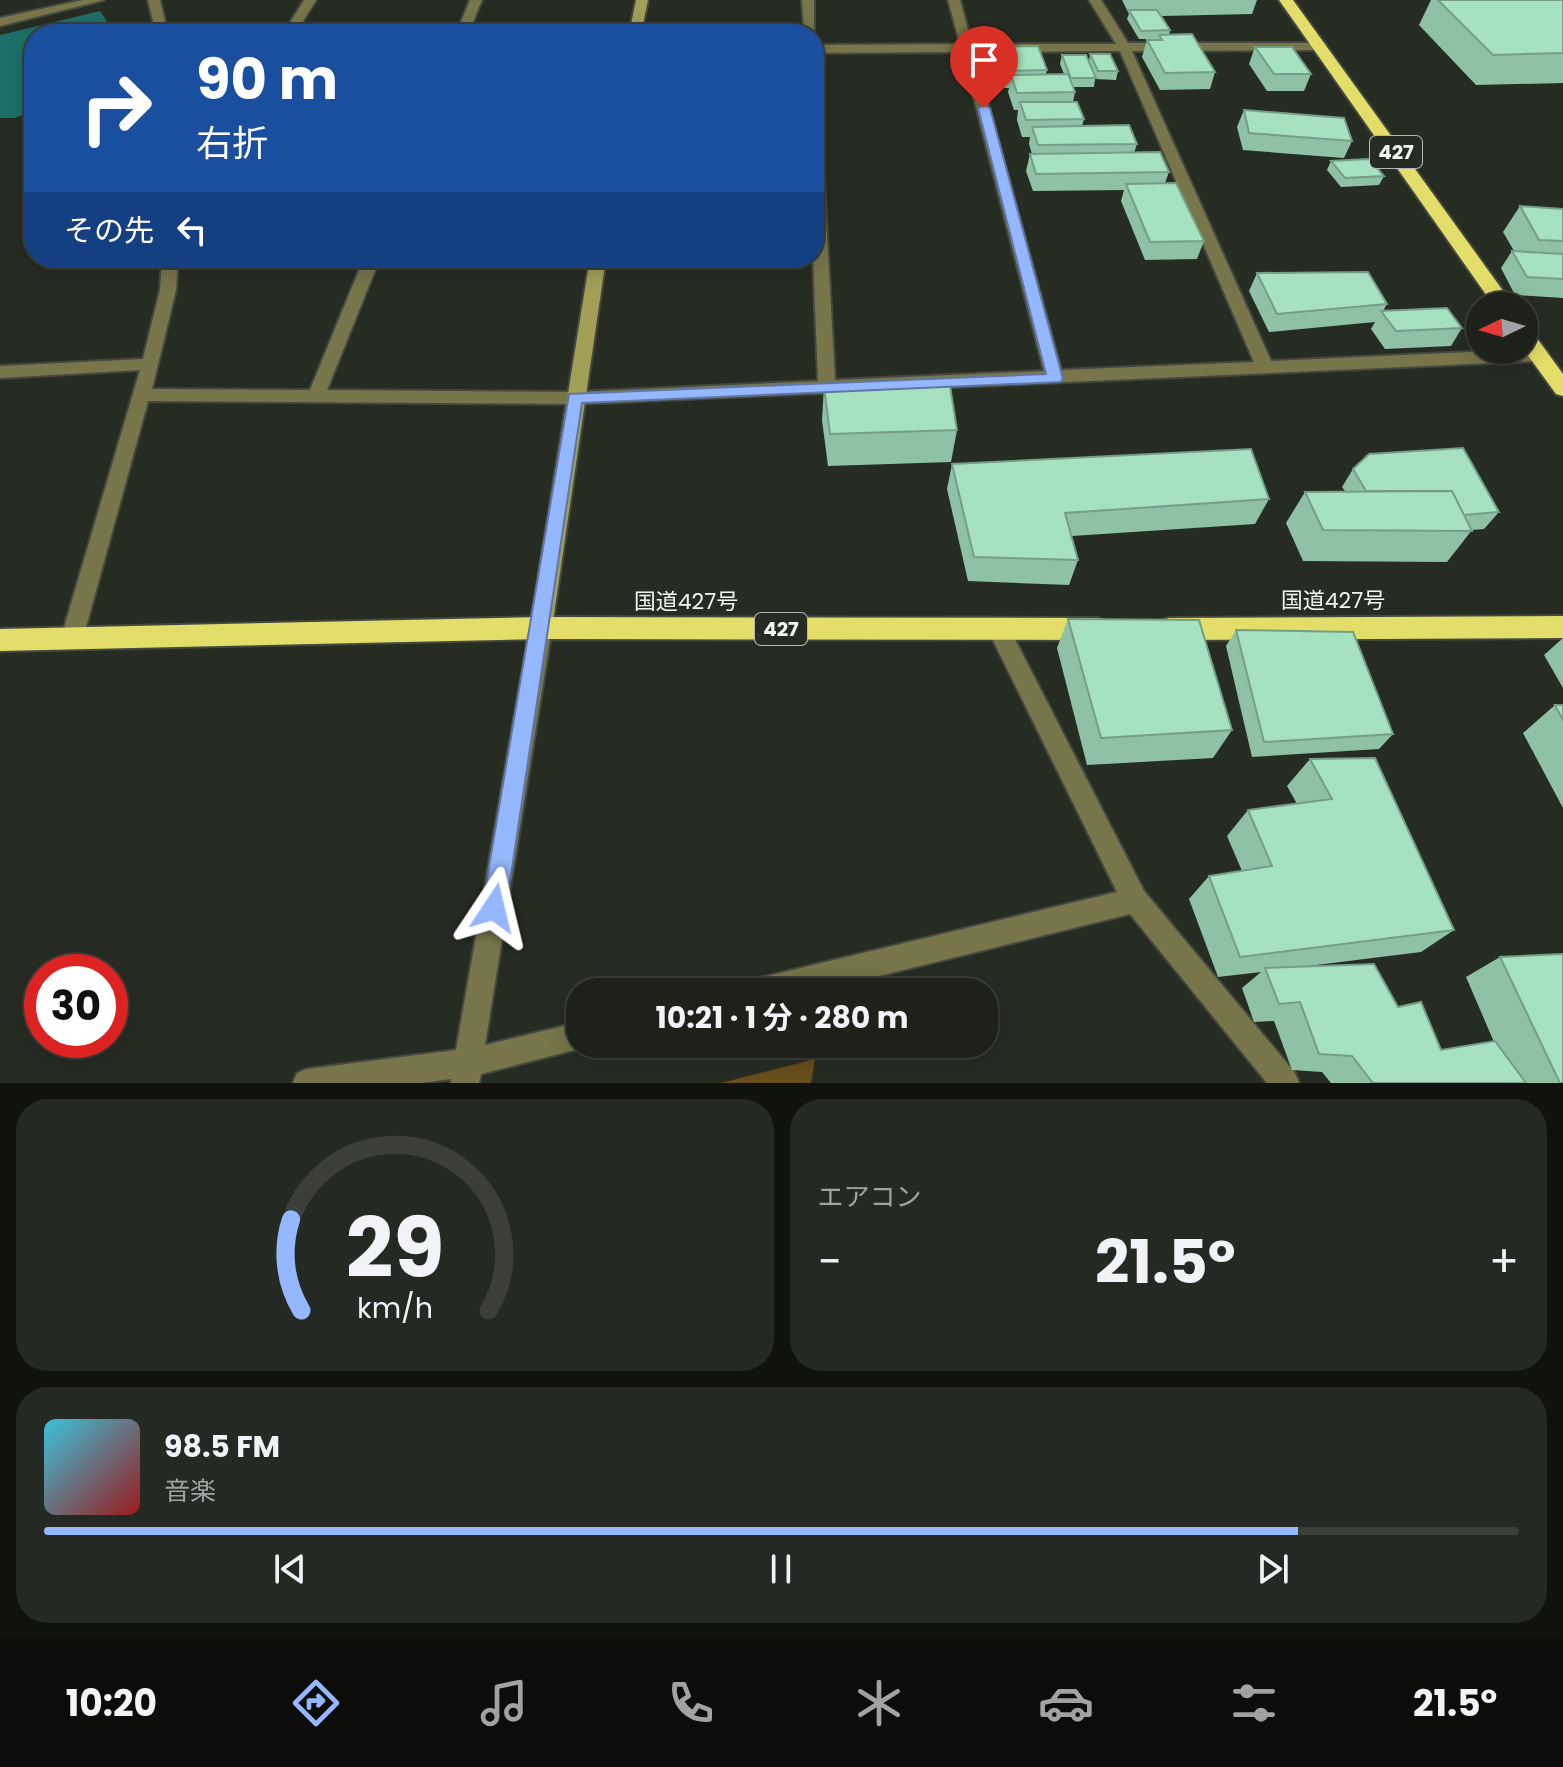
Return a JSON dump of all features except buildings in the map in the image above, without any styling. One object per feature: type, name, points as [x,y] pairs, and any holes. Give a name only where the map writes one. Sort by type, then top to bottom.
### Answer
[{"type":"highway","name":"427","points":[[1286,0],[1494,292]]},
{"type":"highway","points":[[1539,355],[1563,389]]},
{"type":"highway","name":"国道427号","points":[[0,640],[541,628],[999,630],[1563,627]]},
{"type":"street","points":[[0,22],[98,0]]},
{"type":"street","points":[[154,0],[160,24]]},
{"type":"street","points":[[295,24],[310,0]]},
{"type":"street","points":[[466,24],[476,0]]},
{"type":"street","points":[[637,24],[642,0]]},
{"type":"street","points":[[808,0],[809,24]]},
{"type":"street","points":[[954,0],[1055,379]]},
{"type":"street","points":[[1095,0],[1125,48],[1265,368]]},
{"type":"street","points":[[824,49],[1320,46]]},
{"type":"street","points":[[72,638],[142,395],[168,290],[169,268]]},
{"type":"street","points":[[317,394],[368,268]]},
{"type":"street","points":[[466,1073],[541,628],[596,268]]},
{"type":"street","points":[[821,268],[827,387]]},
{"type":"street","points":[[142,395],[575,398],[1055,379],[1539,355]]},
{"type":"street","points":[[0,372],[150,364]]},
{"type":"street","points":[[999,630],[1135,900],[1285,1083]]},
{"type":"street","points":[[816,978],[1135,900]]},
{"type":"street","points":[[307,1083],[466,1073],[566,1041]]},
{"type":"shaded area","points":[[815,1059],[811,1083],[721,1083]]},
{"type":"water","points":[[100,11],[108,24],[46,24]]},
{"type":"water","points":[[24,29],[24,115],[15,118],[0,118],[0,35]]},
{"type":"route","points":[[494,908],[541,628],[575,398],[1055,379],[984,108]]}]
